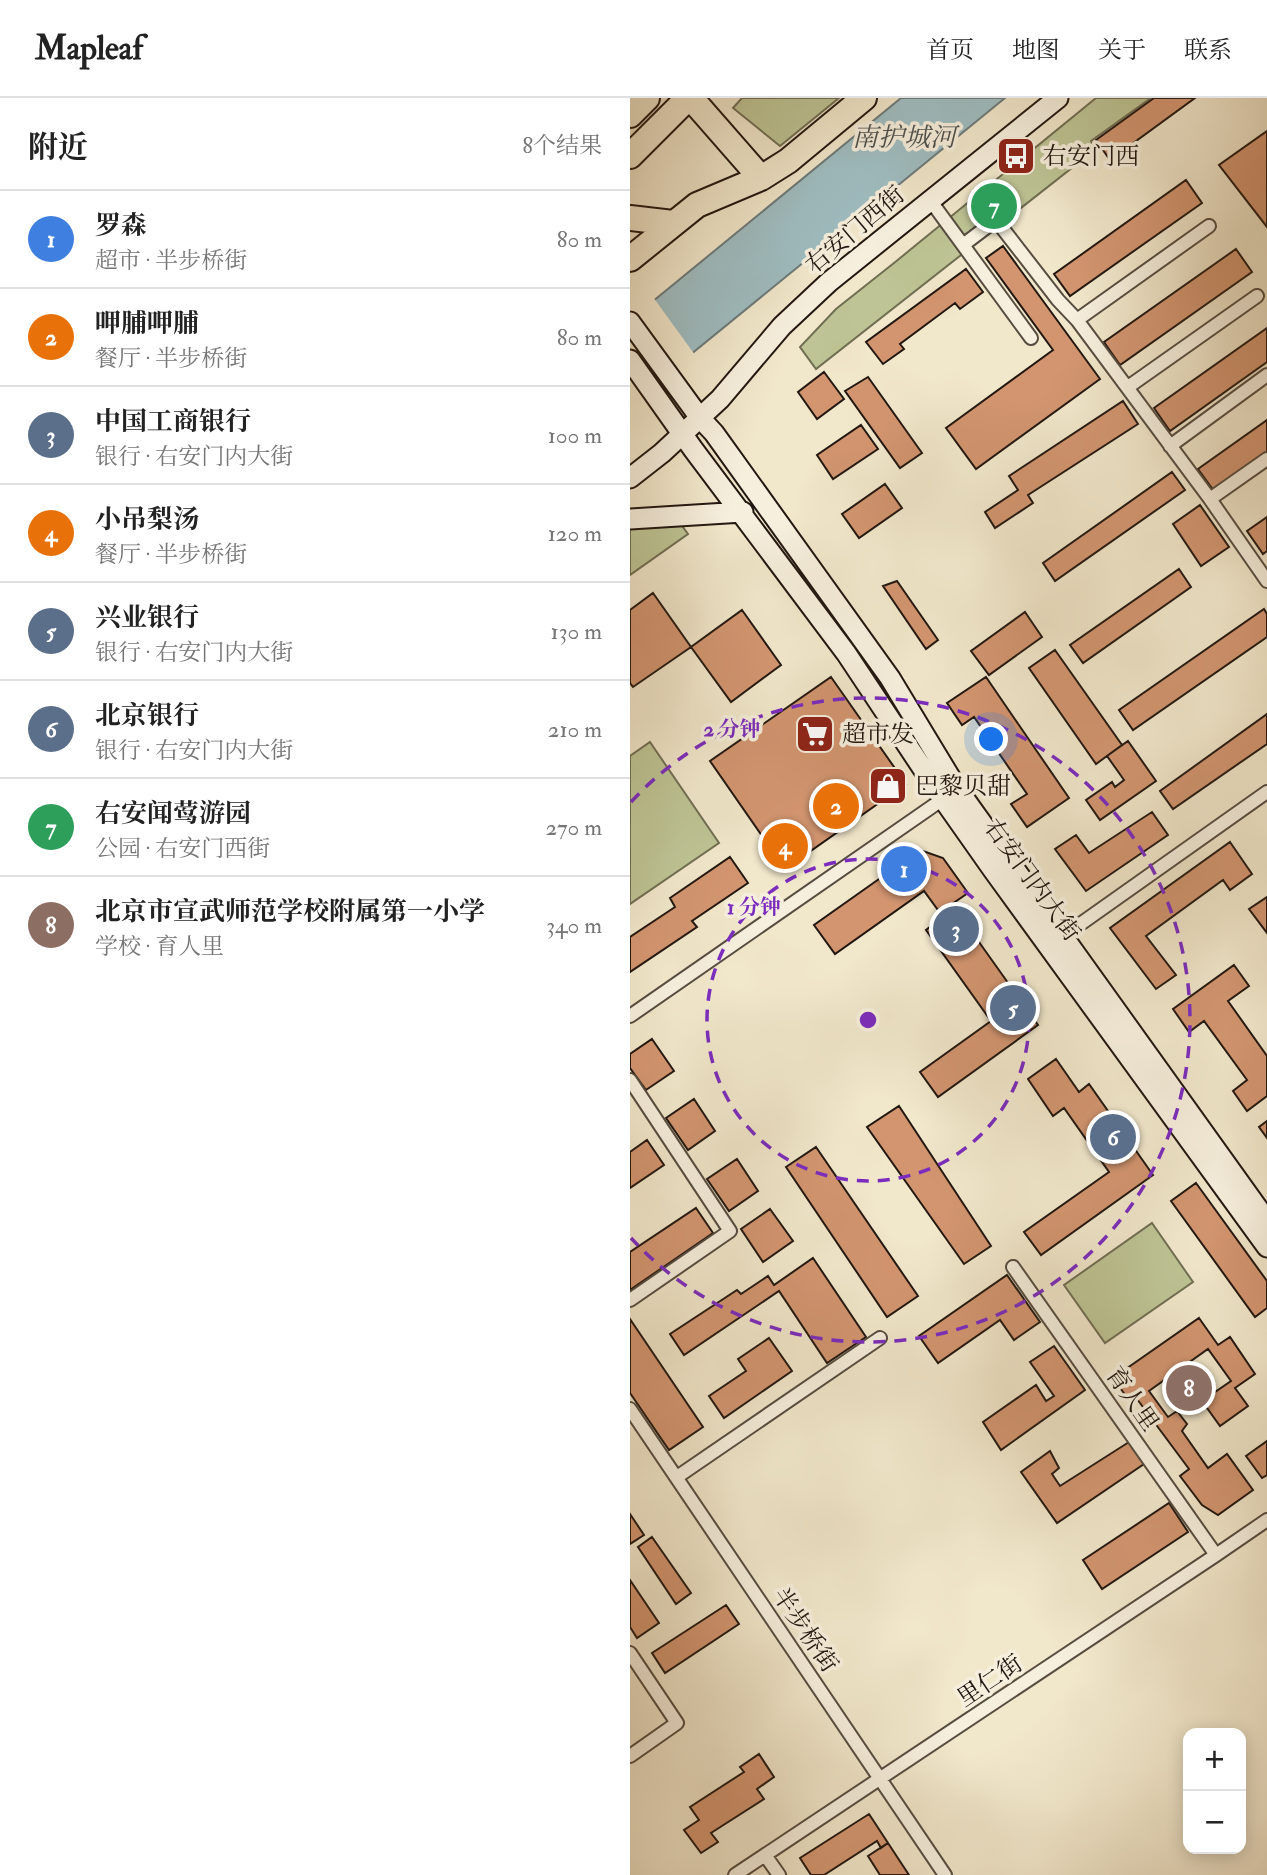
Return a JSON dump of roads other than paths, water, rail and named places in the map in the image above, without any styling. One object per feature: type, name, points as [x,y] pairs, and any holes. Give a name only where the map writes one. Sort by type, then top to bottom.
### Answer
[{"type":"highway","points":[[630,115],[647,98]]},
{"type":"highway","points":[[630,156],[689,98],[761,178]]},
{"type":"highway","points":[[630,259],[673,223],[706,201],[761,178],[788,161],[864,98]]},
{"type":"highway","points":[[630,218],[673,223]]},
{"type":"main road","name":"右安门西街","points":[[630,478],[684,434],[737,381],[782,326],[829,282],[1058,98]]},
{"type":"main road","name":"右安门内大街","points":[[630,322],[700,418],[714,433],[890,678],[956,787],[1267,1221]]},
{"type":"main road","name":"右安门内大街","points":[[630,360],[846,653],[993,870],[1267,1247]]},
{"type":"main road","points":[[630,463],[666,431],[668,419],[664,407]]},
{"type":"main road","points":[[630,519],[743,512]]},
{"type":"street","points":[[930,201],[1031,338]]},
{"type":"street","points":[[963,245],[996,220],[1128,387],[1267,581]]},
{"type":"street","points":[[1077,320],[1209,226]]},
{"type":"street","points":[[1128,387],[1257,296]]},
{"type":"street","points":[[1170,446],[1267,376]]},
{"type":"street","points":[[1210,499],[1267,459]]},
{"type":"street","points":[[1062,937],[1267,792]]},
{"type":"street","points":[[630,1016],[943,799]]},
{"type":"street","points":[[630,1080],[730,1231],[630,1300]]},
{"type":"street","name":"育人里","points":[[1013,1267],[1216,1555]]},
{"type":"street","points":[[677,1477],[880,1338]]},
{"type":"street","name":"半步桥街","points":[[630,1409],[944,1875]]},
{"type":"street","name":"里仁街","points":[[735,1875],[1267,1520]]},
{"type":"street","points":[[630,1653],[677,1723],[630,1756]]},
{"type":"street","points":[[765,1855],[779,1875]]},
{"type":"water","name":"南护城河","points":[[901,98],[1005,98],[630,404],[630,320]]},
{"type":"place","name":"右安门西","points":[[1016,156]]},
{"type":"place","name":"右安闻莺游园","points":[[994,206]]},
{"type":"place","name":"超市发","points":[[815,734]]},
{"type":"place","name":"巴黎贝甜","points":[[888,786]]},
{"type":"place","name":"呷脯呷脯","points":[[836,806]]},
{"type":"place","name":"小吊梨汤","points":[[785,846]]},
{"type":"place","name":"罗森","points":[[904,869]]},
{"type":"place","name":"中国工商银行","points":[[956,929]]},
{"type":"place","name":"兴业银行","points":[[1013,1008]]},
{"type":"place","name":"北京银行","points":[[1113,1137]]},
{"type":"place","name":"北京市宣武师范学校附属第一小学","points":[[1189,1388]]}]
